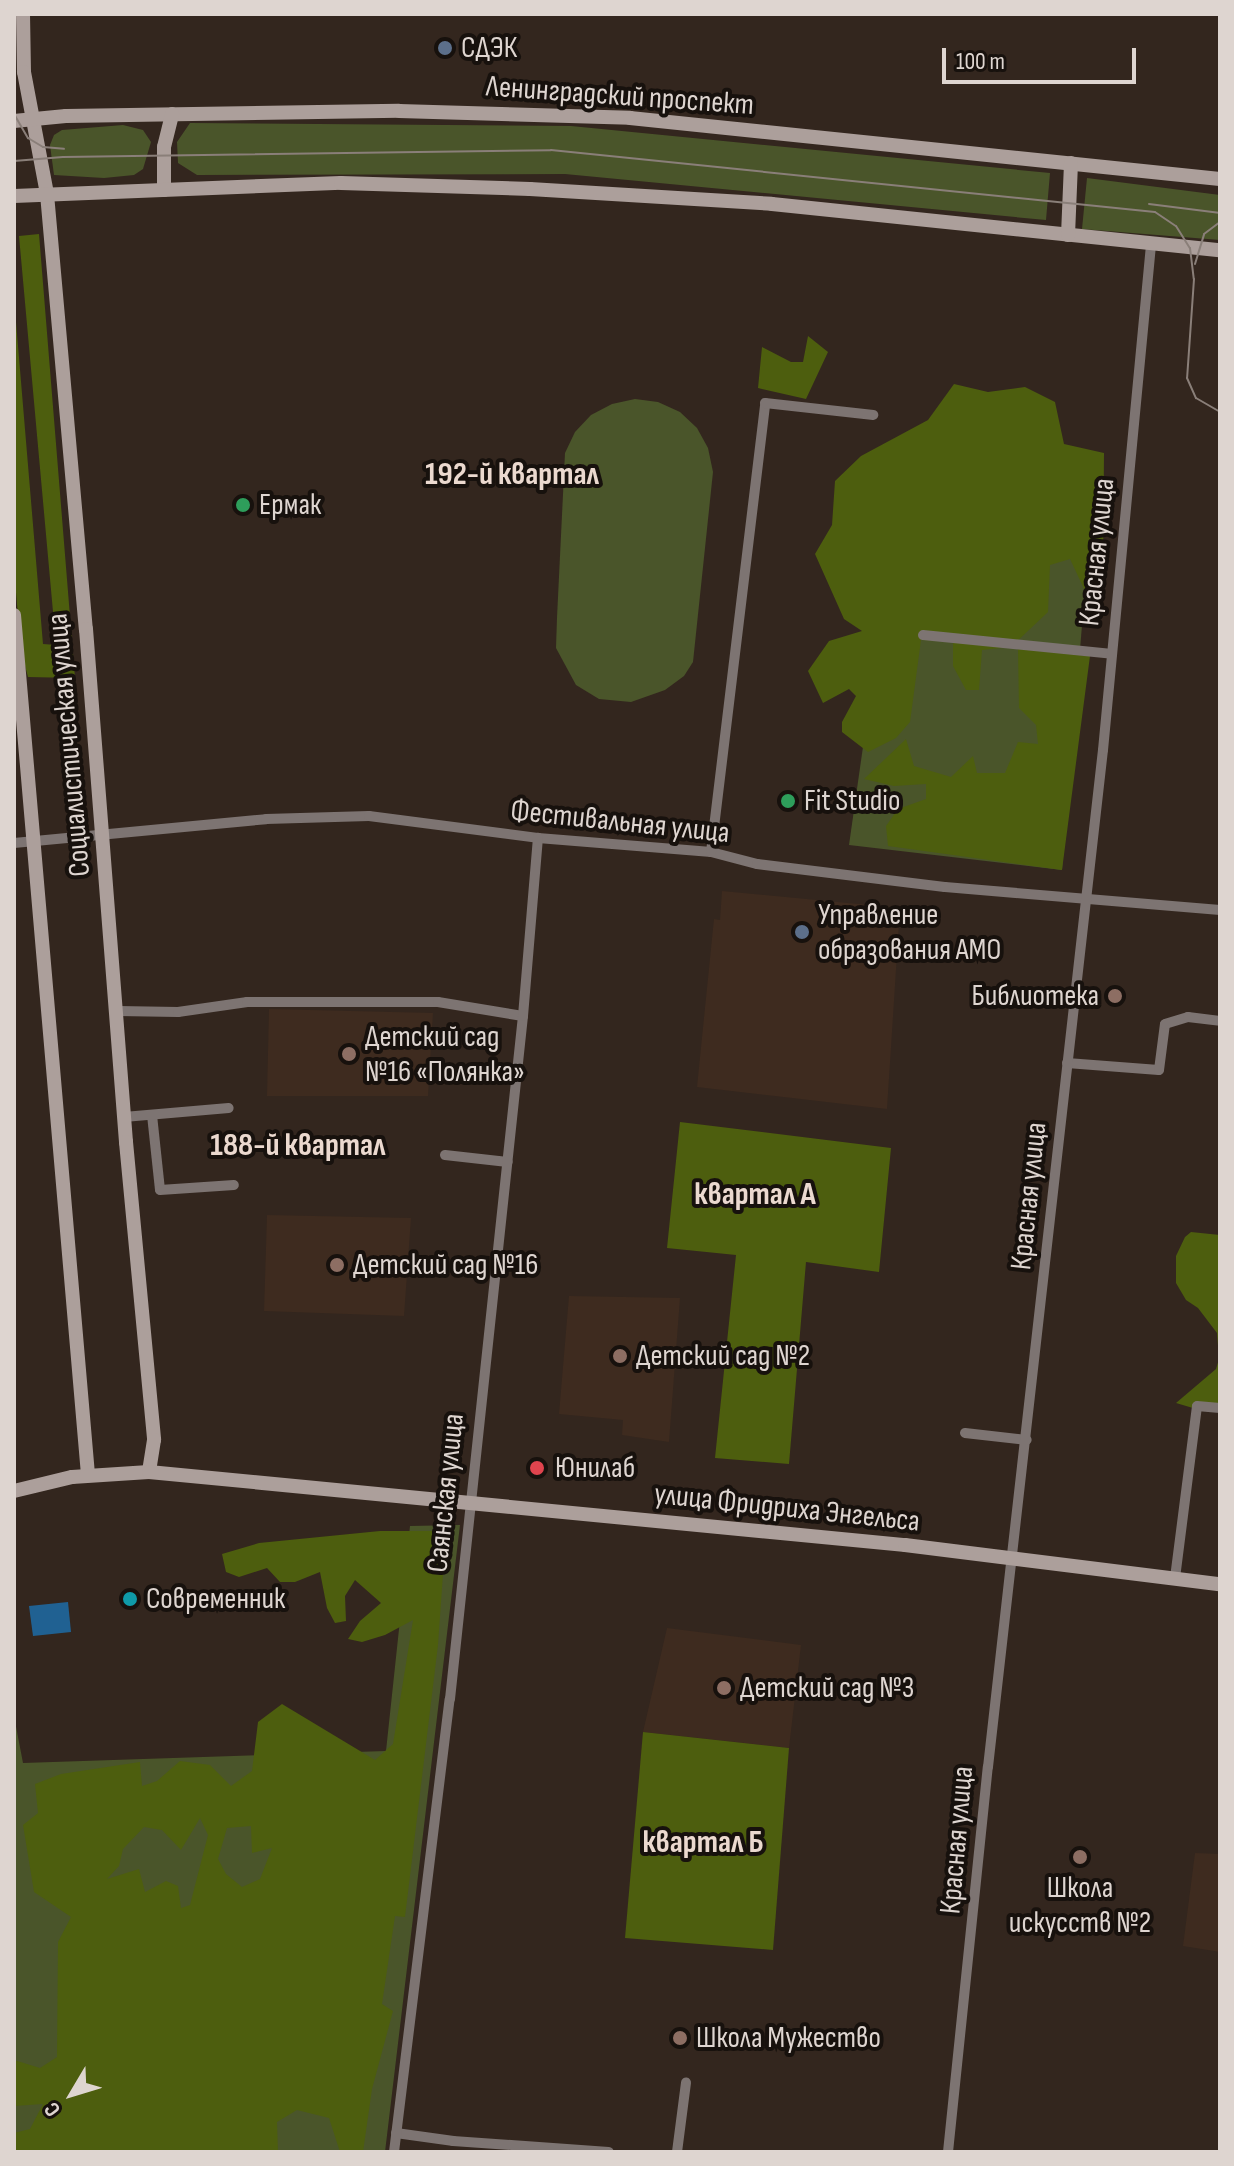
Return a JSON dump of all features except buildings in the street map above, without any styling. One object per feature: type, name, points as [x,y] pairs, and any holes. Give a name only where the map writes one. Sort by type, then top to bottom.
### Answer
[{"type":"street","name":"Социалистическая улица","points":[[23,14],[24,72],[47,194],[118,1011],[124,1117],[154,1440],[149,1472]]},
{"type":"street","name":"Ленинградский проспект","points":[[14,121],[172,114],[413,111],[630,118],[1220,179]]},
{"type":"street","points":[[164,190],[164,147],[172,114]]},
{"type":"street","points":[[1068,235],[1071,163]]},
{"type":"street","points":[[14,196],[341,183],[530,189],[772,204],[1220,250]]},
{"type":"street","name":"Красная улица","points":[[948,2152],[1112,654],[1151,245]]},
{"type":"street","points":[[711,852],[765,403],[873,415]]},
{"type":"street","name":"Социалистическая улица","points":[[14,615],[88,1475]]},
{"type":"street","points":[[923,635],[1112,654]]},
{"type":"street","name":"Фестивальная улица","points":[[14,843],[266,819],[369,816],[538,838],[711,852],[757,864],[945,887],[1220,910]]},
{"type":"street","name":"Саянская улица","points":[[394,2152],[450,1699],[468,1503],[523,1016],[538,838]]},
{"type":"street","points":[[118,1011],[178,1012],[247,1002],[438,1002],[523,1016]]},
{"type":"street","points":[[1067,1063],[1159,1070],[1165,1024],[1188,1017],[1220,1021]]},
{"type":"street","points":[[124,1117],[229,1108]]},
{"type":"street","points":[[152,1115],[160,1190],[234,1185]]},
{"type":"street","points":[[445,1155],[508,1162]]},
{"type":"street","points":[[1175,1578],[1197,1406],[1220,1408]]},
{"type":"street","points":[[965,1433],[1027,1440]]},
{"type":"street","name":"улица Фридриха Энгельса","points":[[14,1491],[88,1475],[149,1472],[299,1484],[1012,1557],[1220,1584]]},
{"type":"street","points":[[677,2152],[686,2083]]},
{"type":"street","points":[[396,2133],[453,2141],[609,2152]]},
{"type":"shaded area","points":[[722,891],[900,908],[887,1109],[697,1087],[714,919],[720,920]]},
{"type":"shaded area","name":"Детский сад №16 «Полянка»","points":[[269,1009],[433,1013],[428,1096],[267,1096]]},
{"type":"shaded area","name":"Детский сад №16","points":[[267,1215],[411,1218],[404,1316],[264,1311]]},
{"type":"shaded area","name":"Детский сад №2","points":[[569,1296],[680,1298],[669,1442],[622,1435],[623,1420],[559,1414]]},
{"type":"shaded area","name":"Детский сад №3","points":[[667,1628],[801,1645],[789,1748],[643,1732]]},
{"type":"shaded area","points":[[1195,1853],[1220,1854],[1220,1952],[1183,1946]]},
{"type":"green space","points":[[190,123],[571,126],[1050,173],[1046,220],[565,174],[197,175],[178,163],[177,142]]},
{"type":"green space","points":[[123,125],[143,130],[151,142],[143,169],[134,175],[104,178],[54,175],[50,145],[54,135],[62,130]]},
{"type":"green space","points":[[1087,178],[1220,195],[1220,240],[1082,229]]},
{"type":"green space","points":[[39,234],[75,678],[28,677],[21,651],[14,569],[14,298],[43,644],[56,645],[19,236]]},
{"type":"green space","points":[[808,336],[828,352],[806,399],[758,388],[762,347],[791,362],[803,362]]},
{"type":"green space","points":[[954,384],[988,392],[1025,387],[1055,402],[1064,444],[1104,453],[1103,575],[1095,612],[1070,559],[1050,565],[1048,612],[1011,647],[982,650],[979,690],[966,690],[953,666],[953,641],[921,640],[910,722],[896,738],[868,752],[842,732],[842,722],[856,696],[849,689],[823,703],[808,671],[829,641],[862,631],[844,619],[815,554],[832,525],[835,481],[861,456],[928,420]]},
{"type":"green space","points":[[635,399],[658,402],[680,412],[697,428],[708,448],[713,472],[693,662],[684,676],[665,690],[631,702],[599,699],[576,685],[556,648],[565,453],[575,432],[591,415],[612,404]]},
{"type":"green space","points":[[908,431],[1096,454],[1062,870],[849,845]]},
{"type":"green space","points":[[1018,649],[1090,656],[1062,870],[888,846],[886,826],[898,809],[926,799],[926,784],[894,786],[864,779],[906,739],[914,766],[951,777],[973,756],[977,773],[1005,773],[1018,742],[1038,744],[1036,725],[1019,708]]},
{"type":"green space","points":[[680,1122],[891,1148],[879,1272],[806,1262],[789,1464],[715,1458],[736,1255],[667,1248]]},
{"type":"green space","points":[[1191,1232],[1220,1235],[1220,1406],[1203,1411],[1176,1403],[1216,1369],[1219,1359],[1217,1333],[1198,1308],[1186,1300],[1176,1283],[1176,1256],[1185,1237]]},
{"type":"green space","points":[[460,1525],[385,2152],[14,2152],[14,1716],[23,1763],[386,1751],[410,1526]]},
{"type":"green space","points":[[380,1531],[446,1531],[438,1645],[405,1917],[395,1916],[382,2004],[393,2011],[372,2089],[363,2152],[340,2152],[329,2118],[297,2110],[277,2122],[278,2152],[14,2152],[14,2133],[30,2129],[43,2104],[14,2106],[14,2060],[40,2068],[57,2057],[58,1942],[71,1917],[34,1892],[23,1825],[38,1813],[35,1784],[61,1774],[140,1762],[142,1786],[157,1781],[180,1761],[210,1765],[231,1786],[252,1771],[258,1722],[282,1704],[375,1760],[393,1744],[413,1620],[385,1635],[362,1642],[348,1639],[360,1621],[381,1603],[355,1580],[345,1596],[346,1621],[335,1623],[327,1608],[320,1572],[295,1582],[280,1582],[267,1568],[239,1577],[226,1572],[222,1554],[259,1543]],"holes":[[[200,1818],[208,1835],[190,1905],[181,1908],[178,1886],[166,1881],[145,1892],[139,1869],[107,1879],[119,1866],[123,1849],[144,1827],[162,1830],[181,1850]],[[251,1826],[252,1853],[272,1848],[260,1879],[242,1887],[226,1874],[218,1859],[227,1828]]]},
{"type":"green space","points":[[643,1732],[789,1748],[773,1950],[625,1938]]},
{"type":"water","points":[[68,1602],[71,1632],[33,1636],[29,1606]]},
{"type":"tram line","points":[[14,114],[28,138],[43,147],[64,149]]},
{"type":"tram line","points":[[14,161],[63,157],[551,150],[1155,212],[1176,226],[1190,248],[1194,279],[1187,378],[1196,398],[1220,412]]},
{"type":"tram line","points":[[1149,204],[1220,213]]},
{"type":"tram line","points":[[1195,264],[1204,234],[1220,222]]},
{"type":"place","name":"СДЭК","points":[[445,48]]},
{"type":"place","name":"Ермак","points":[[243,505]]},
{"type":"place","name":"Fit Studio","points":[[788,801]]},
{"type":"place","name":"Управление образования АМО","points":[[802,932]]},
{"type":"place","name":"Библиотека","points":[[1115,996]]},
{"type":"place","name":"Детский сад №16 «Полянка»","points":[[349,1054]]},
{"type":"place","name":"Детский сад №16","points":[[337,1265]]},
{"type":"place","name":"Детский сад №2","points":[[620,1356]]},
{"type":"place","name":"Юнилаб","points":[[537,1468]]},
{"type":"place","name":"Современник","points":[[130,1599]]},
{"type":"place","name":"Детский сад №3","points":[[724,1688]]},
{"type":"place","name":"Школа искусств №2","points":[[1080,1857]]},
{"type":"place","name":"Школа Мужество","points":[[680,2038]]},
{"type":"district","name":"192-й квартал","points":[[512,475]]},
{"type":"district","name":"188-й квартал","points":[[298,1146]]},
{"type":"district","name":"квартал А","points":[[755,1195]]},
{"type":"district","name":"квартал Б","points":[[703,1843]]}]
